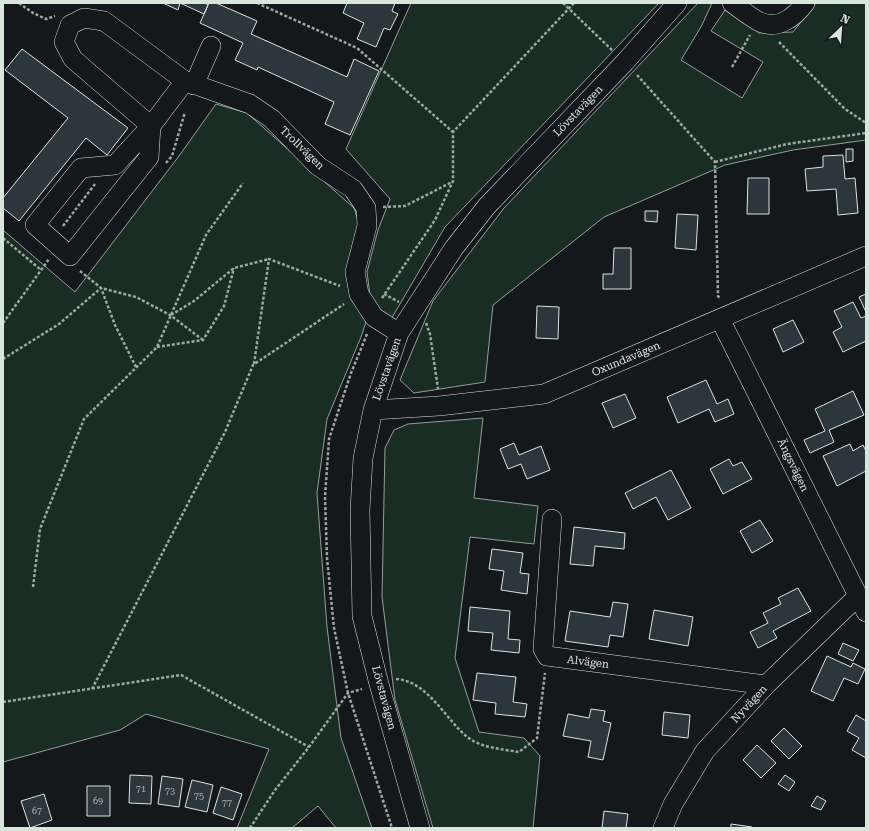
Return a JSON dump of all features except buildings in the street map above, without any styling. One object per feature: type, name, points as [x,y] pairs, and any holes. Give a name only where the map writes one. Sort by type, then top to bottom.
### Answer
[{"type":"street","name":"Lövstavägen","points":[[420,828],[379,684],[362,616],[360,510],[363,458],[373,410],[399,333],[454,248],[487,206],[625,62],[677,3]]},
{"type":"street","points":[[732,3],[758,22],[774,25],[789,20],[805,3]]},
{"type":"street","name":"Trollvägen","points":[[151,126],[73,59],[64,42],[70,25],[84,18],[104,21],[190,83],[250,104],[272,119],[318,166],[353,188],[366,208]]},
{"type":"street","points":[[151,126],[149,156],[70,256],[35,226],[81,168],[114,165],[190,83],[211,46]]},
{"type":"street","points":[[366,208],[367,226],[355,272],[359,294],[374,317],[399,333]]},
{"type":"street","name":"Oxundavägen","points":[[373,410],[439,406],[544,394],[866,256]]},
{"type":"street","name":"Ängsvägen","points":[[724,318],[862,604]]},
{"type":"street","name":"Alvägen","points":[[552,519],[543,649],[547,656],[766,685]]},
{"type":"street","name":"Nyvägen","points":[[663,828],[673,804],[705,750],[766,685],[862,604]]},
{"type":"path","points":[[257,3],[357,48],[453,132]]},
{"type":"path","points":[[563,3],[625,62],[715,162],[718,296],[724,318]]},
{"type":"path","points":[[732,67],[758,22],[845,109],[866,123]]},
{"type":"path","points":[[715,162],[788,144],[866,133]]},
{"type":"path","points":[[366,208],[405,206],[453,181]]},
{"type":"path","points":[[33,587],[40,529],[84,419],[157,347],[206,235],[243,183]]},
{"type":"path","points":[[3,238],[41,270]]},
{"type":"path","points":[[170,315],[194,300],[234,268],[269,258],[359,294]]},
{"type":"path","points":[[92,689],[225,432],[253,365],[269,258]]},
{"type":"path","points":[[157,347],[203,340],[224,306],[234,268]]},
{"type":"path","points":[[80,271],[101,288],[136,297],[170,315],[203,340]]},
{"type":"path","points":[[3,359],[59,324],[101,288]]},
{"type":"path","points":[[101,288],[115,325],[136,368]]},
{"type":"path","points":[[253,365],[359,294]]},
{"type":"path","points":[[3,702],[181,675],[309,747]]},
{"type":"green space","points":[[411,3],[659,3],[445,227],[390,321],[371,303],[367,272],[378,230],[390,199],[346,149]]},
{"type":"green space","points":[[698,3],[712,3],[702,25],[681,60],[742,98],[763,62],[711,31],[725,10],[759,33],[793,32],[816,3],[866,3],[866,140],[793,150],[725,165],[604,217],[493,305],[485,382],[414,393],[400,380],[433,301],[504,208]]},
{"type":"green space","points":[[216,104],[247,113],[354,208],[360,226],[352,294],[366,322],[327,419],[317,493],[327,627],[341,738],[372,828],[336,828],[318,806],[292,828],[237,828],[269,749],[146,714],[120,730],[3,762],[3,230],[75,292],[179,156]]},
{"type":"green space","points":[[483,418],[474,498],[538,506],[534,544],[470,537],[455,658],[479,732],[524,738],[540,756],[533,828],[433,828],[395,700],[382,597],[385,448],[394,430],[408,424]]}]
